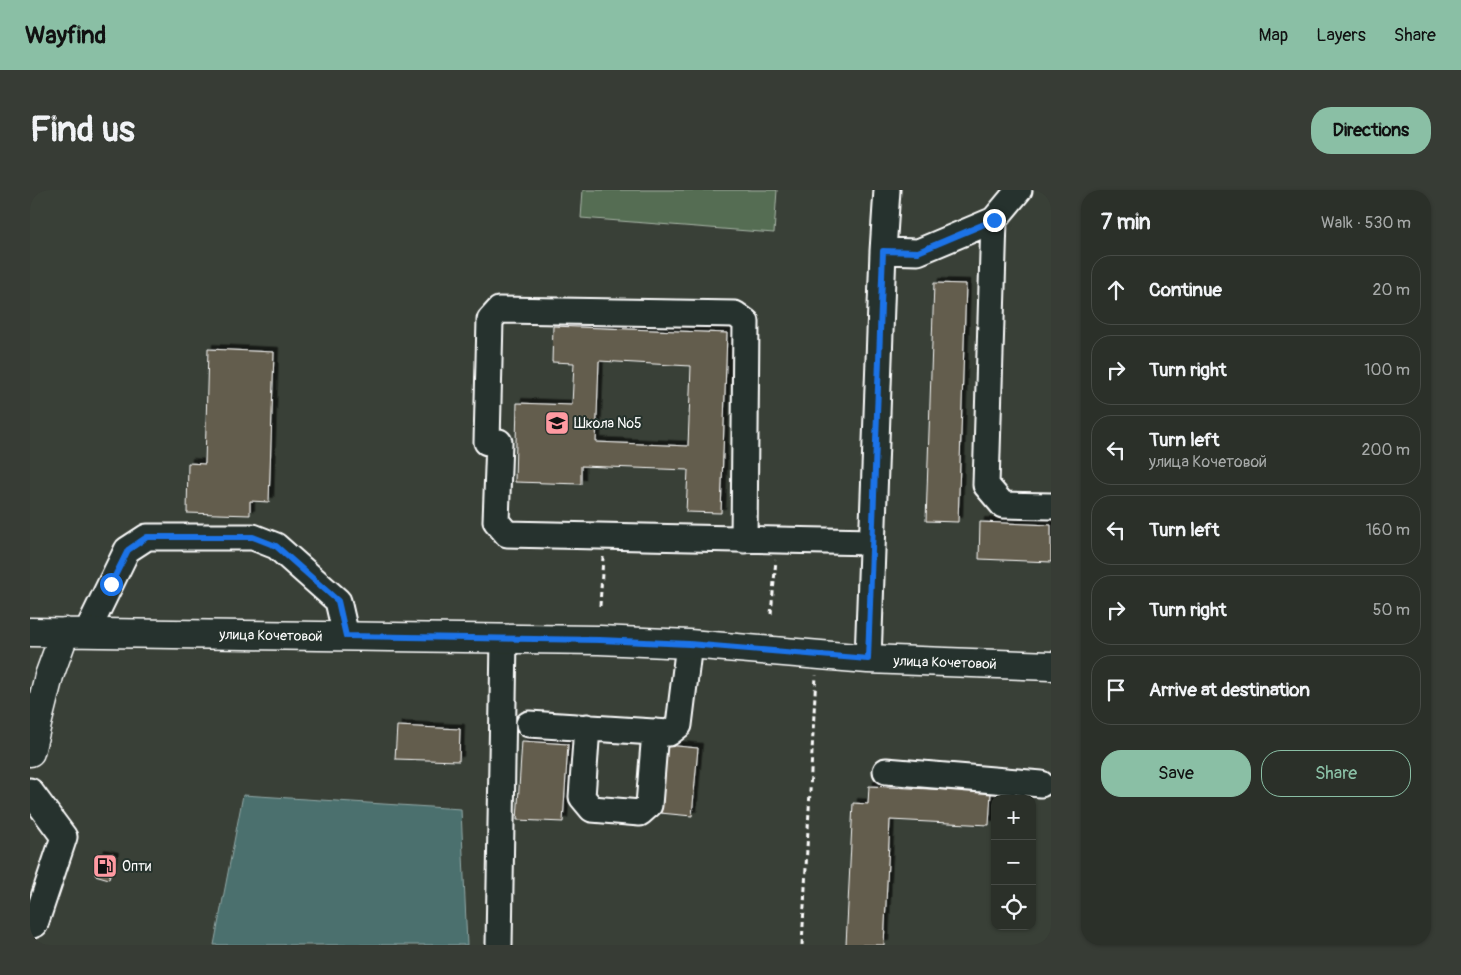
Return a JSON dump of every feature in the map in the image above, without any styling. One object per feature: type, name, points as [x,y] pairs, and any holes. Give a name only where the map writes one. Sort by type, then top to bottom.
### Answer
[{"type":"main road","name":"улица Кочетовой","points":[[30,632],[600,640],[689,644],[868,659],[1051,666]]},
{"type":"main road","points":[[30,752],[49,676],[76,632]]},
{"type":"street","points":[[868,659],[883,251],[887,190]]},
{"type":"street","points":[[883,251],[918,252],[994,220],[1019,190]]},
{"type":"street","points":[[994,220],[986,485],[1003,505],[1051,506]]},
{"type":"street","points":[[744,540],[746,322],[735,314],[499,310],[490,320],[486,442],[499,442],[496,521],[507,534],[744,540],[872,542]]},
{"type":"street","points":[[76,632],[128,550],[147,537],[253,537],[276,546],[338,601],[346,636]]},
{"type":"street","points":[[499,945],[504,639]]},
{"type":"street","points":[[529,724],[668,733],[679,725],[689,644]]},
{"type":"street","points":[[587,727],[582,797],[592,809],[640,812],[649,805],[655,732]]},
{"type":"street","points":[[886,771],[1041,784]]},
{"type":"street","points":[[30,791],[64,837],[35,924],[30,926]]},
{"type":"path","points":[[600,606],[604,536]]},
{"type":"path","points":[[771,614],[778,540]]},
{"type":"path","points":[[802,945],[818,655]]},
{"type":"green space","points":[[583,190],[777,190],[774,233],[581,218]]},
{"type":"water","points":[[243,795],[461,809],[467,945],[214,945]]},
{"type":"building","points":[[934,283],[966,284],[958,522],[926,521]]},
{"type":"building","name":"Школа №5","points":[[553,326],[727,333],[721,513],[686,512],[688,470],[581,466],[581,484],[515,482],[517,403],[572,405],[574,363],[552,362]],"holes":[[[599,361],[691,366],[688,446],[596,442]]]},
{"type":"building","points":[[208,349],[274,352],[269,502],[250,501],[250,515],[187,513],[188,463],[205,464]]},
{"type":"building","points":[[980,522],[1051,525],[1051,562],[979,559]]},
{"type":"building","points":[[397,726],[460,729],[459,761],[395,759]]},
{"type":"building","points":[[522,741],[568,744],[563,822],[517,820]]},
{"type":"building","points":[[666,745],[698,748],[692,816],[660,813]]},
{"type":"building","points":[[869,786],[991,792],[989,825],[890,820],[884,945],[846,945],[853,803],[868,804]]},
{"type":"building","name":"Опти","points":[[100,854],[114,857],[109,879],[95,875]]},
{"type":"place","name":"Школа №5","points":[[557,423]]},
{"type":"place","name":"Опти","points":[[105,866]]},
{"type":"route","points":[[111,584],[128,550],[147,537],[253,537],[276,546],[338,601],[346,636],[600,640],[689,644],[868,659],[883,251],[918,252],[994,220]]}]
